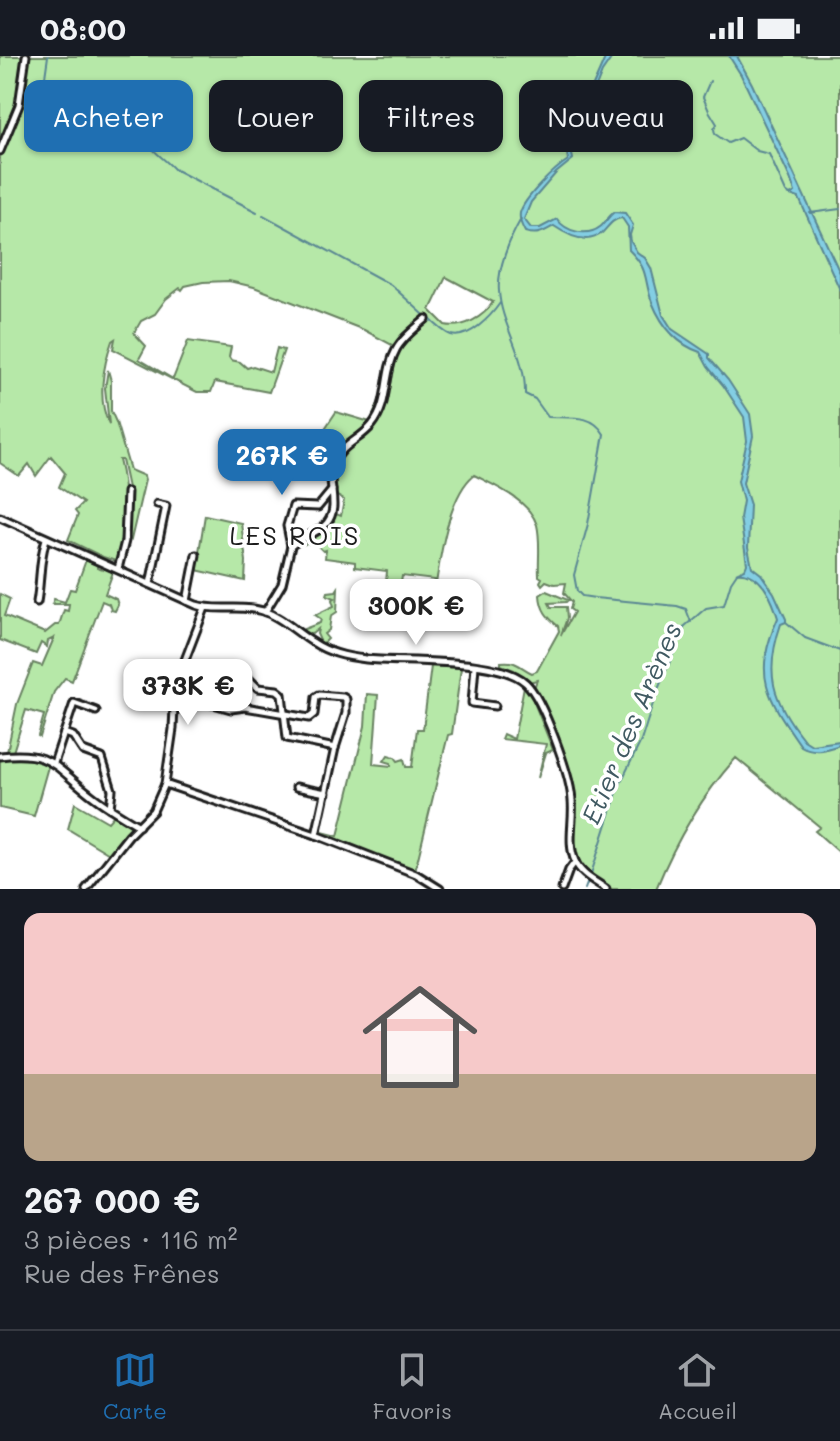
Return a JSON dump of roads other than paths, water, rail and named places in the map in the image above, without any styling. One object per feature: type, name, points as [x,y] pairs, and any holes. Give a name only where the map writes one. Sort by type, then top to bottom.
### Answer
[{"type":"street","points":[[0,151],[19,105],[26,56]]},
{"type":"street","points":[[291,546],[326,523],[333,506],[331,469],[348,443],[368,430],[377,418],[385,400],[396,350],[426,319]]},
{"type":"street","points":[[265,612],[282,584],[291,546],[287,526],[293,506],[315,508],[332,490]]},
{"type":"street","points":[[118,569],[125,541],[127,492]]},
{"type":"street","points":[[150,584],[166,506],[157,504]]},
{"type":"street","points":[[0,517],[205,608],[251,608],[265,612],[323,649],[345,656],[493,667],[516,675],[526,683],[538,701],[571,788],[571,847],[575,862],[586,875],[606,889]]},
{"type":"street","points":[[37,602],[41,580],[40,558],[46,539]]},
{"type":"street","points":[[187,601],[196,555]]},
{"type":"street","points":[[86,889],[153,811],[165,784],[172,743],[174,693],[183,660],[205,608]]},
{"type":"street","points":[[475,666],[472,703],[495,706]]},
{"type":"street","points":[[212,704],[223,669],[245,675],[258,688],[280,692],[287,738],[335,748]]},
{"type":"street","points":[[174,693],[231,709],[245,707],[312,717],[319,695],[346,699],[346,713],[316,835]]},
{"type":"street","points":[[54,763],[74,703],[96,711]]},
{"type":"street","points":[[64,733],[73,736],[83,751],[102,758],[112,790],[110,808]]},
{"type":"street","points":[[0,756],[32,755],[54,763],[86,792],[139,826]]},
{"type":"street","points":[[165,784],[335,842],[416,874],[440,889]]},
{"type":"street","points":[[296,787],[326,793]]},
{"type":"street","points":[[562,889],[575,862]]},
{"type":"water","points":[[606,56],[613,56],[599,80],[595,80]]},
{"type":"water","points":[[729,56],[737,56],[752,84],[840,273],[840,290],[799,198],[790,195],[795,192],[790,178]]},
{"type":"water","points":[[567,152],[572,152],[573,159],[531,202],[524,219],[531,228],[540,228],[557,219],[577,232],[589,232],[600,227],[614,212],[625,213],[633,225],[631,242],[651,268],[663,315],[672,329],[709,354],[750,414],[753,436],[743,483],[750,505],[748,548],[752,567],[774,593],[786,619],[781,624],[773,657],[774,685],[785,712],[804,740],[812,745],[840,741],[840,745],[816,750],[801,746],[772,699],[765,671],[766,656],[778,618],[764,587],[752,576],[736,573],[745,569],[747,564],[740,518],[743,501],[738,481],[747,441],[744,417],[700,352],[677,338],[660,318],[643,269],[629,250],[628,227],[622,218],[613,221],[602,233],[590,239],[571,236],[554,226],[540,233],[525,232],[520,213],[527,200],[568,160]]},
{"type":"waterway","points":[[48,56],[44,84],[147,142],[174,169],[257,212]]},
{"type":"waterway","points":[[710,81],[703,97],[717,124],[715,134],[728,143],[740,138],[757,151],[769,154],[790,195]]},
{"type":"waterway","points":[[810,213],[840,209]]},
{"type":"waterway","points":[[263,215],[391,285],[423,314]]},
{"type":"waterway","points":[[521,219],[505,254],[499,291],[504,316],[522,366],[525,394],[535,399],[548,417],[587,420],[604,434],[588,524],[574,575],[577,591],[582,596],[595,598],[677,606],[686,609],[691,622]]},
{"type":"waterway","points":[[429,318],[445,332],[458,336],[479,326],[500,303]]},
{"type":"waterway","name":"Etier des Arènes","points":[[591,874],[619,786],[641,741],[656,694],[685,626],[706,608],[724,605],[737,573]]},
{"type":"waterway","points":[[786,622],[805,638],[840,651]]},
{"type":"waterway","points":[[585,889],[588,881]]},
{"type":"district","name":"LES ROIS","points":[[295,535]]}]
